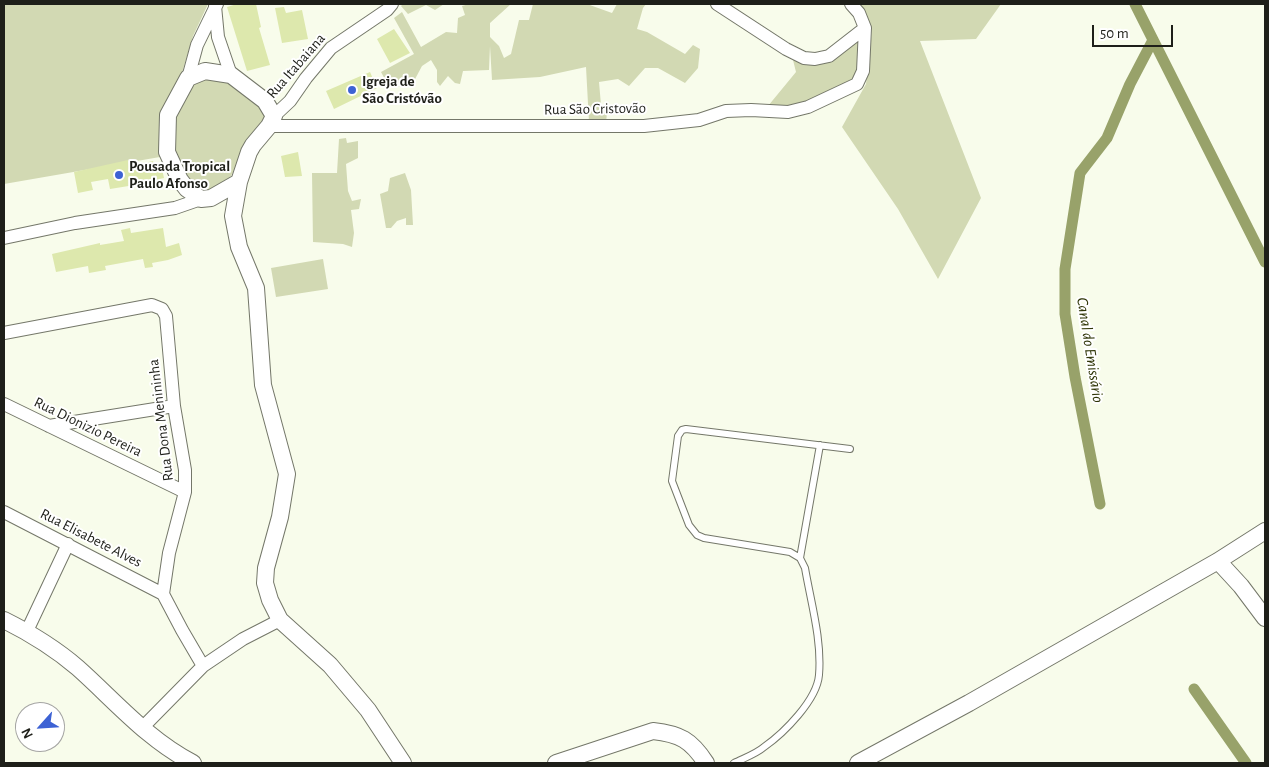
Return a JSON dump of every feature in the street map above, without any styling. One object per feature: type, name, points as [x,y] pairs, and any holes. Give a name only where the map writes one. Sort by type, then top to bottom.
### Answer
[{"type":"street","name":"Rua Itabaiana","points":[[272,121],[331,48],[387,10],[392,4]]},
{"type":"street","points":[[717,4],[786,50],[804,58],[816,59],[829,56],[865,28],[860,13],[851,4]]},
{"type":"street","points":[[216,5],[218,37],[231,76]]},
{"type":"street","points":[[216,5],[197,44],[188,78],[168,115],[167,152],[180,180],[187,189],[223,206],[233,216]]},
{"type":"street","name":"Rua São Cristovão","points":[[272,121],[644,126],[699,120],[726,111],[788,112],[808,107],[857,84],[863,71],[865,28]]},
{"type":"street","points":[[188,78],[205,71],[231,76],[265,101],[272,121],[249,152],[239,182],[233,216],[238,247],[256,288],[263,385],[287,474],[280,517],[266,568],[265,583],[270,600],[280,620],[330,665],[368,710],[403,763]]},
{"type":"street","points":[[174,208],[180,180]]},
{"type":"street","points":[[4,238],[75,223],[174,208],[206,198],[239,182]]},
{"type":"street","name":"Rua Dona Menininha","points":[[4,333],[152,305],[162,309],[166,316],[174,406],[185,470],[185,492],[169,553],[163,594]]},
{"type":"street","name":"Rua Dionizio Pereira","points":[[4,404],[185,492]]},
{"type":"street","points":[[49,426],[174,406]]},
{"type":"street","name":"Rua Elisabete Alves","points":[[4,512],[163,594]]},
{"type":"street","points":[[858,763],[969,703],[1218,561],[1265,530]]},
{"type":"street","points":[[27,631],[68,544]]},
{"type":"street","points":[[1218,561],[1241,586],[1265,618]]},
{"type":"street","points":[[163,594],[203,666]]},
{"type":"street","points":[[4,620],[27,631],[76,666],[142,728],[177,755],[192,763]]},
{"type":"street","points":[[142,728],[203,666],[243,640],[280,620]]},
{"type":"street","points":[[556,763],[653,731],[668,732],[683,737],[697,748],[706,763]]},
{"type":"lane","points":[[734,763],[763,748],[783,731],[807,704],[816,689],[819,675],[818,640],[805,568],[800,558],[790,552],[704,538],[697,535],[689,525],[672,481],[678,436],[682,430],[686,429],[850,449]]},
{"type":"lane","points":[[800,558],[820,445]]},
{"type":"green space","points":[[4,4],[208,4],[193,36],[181,76],[161,113],[160,157],[4,184]]},
{"type":"green space","points":[[403,4],[444,4],[435,10],[426,5],[408,14],[401,6]]},
{"type":"green space","points":[[469,4],[511,4],[490,23],[490,37],[499,46],[504,58],[511,54],[519,20],[529,20],[533,4],[587,4],[612,13],[617,4],[646,4],[637,29],[647,32],[685,54],[693,45],[700,49],[698,68],[685,83],[658,68],[645,68],[629,86],[618,79],[599,82],[601,105],[608,105],[606,122],[589,122],[586,67],[540,77],[492,80],[490,46],[489,70],[463,71],[460,84],[455,83],[448,76],[440,86],[437,82],[437,70],[431,60],[422,66],[414,81],[398,87],[388,85],[381,72],[414,54],[394,18],[402,12],[421,47],[446,32],[457,33],[458,18],[465,15],[462,6]]},
{"type":"green space","points":[[860,4],[1001,4],[976,39],[920,41],[981,198],[938,279],[898,209],[842,127],[866,84],[872,30]]},
{"type":"green space","points":[[862,35],[859,70],[853,82],[834,92],[787,108],[768,106],[796,72],[793,60],[812,63]]},
{"type":"green space","points":[[204,77],[220,78],[257,101],[268,115],[231,176],[221,189],[208,194],[186,183],[172,148],[177,107],[188,84]]},
{"type":"green space","points":[[346,138],[347,143],[358,141],[358,158],[346,164],[348,191],[352,201],[361,199],[359,209],[351,210],[354,233],[352,247],[343,244],[313,242],[312,173],[337,173],[339,139]]},
{"type":"green space","points":[[405,173],[411,190],[413,225],[406,225],[406,218],[397,221],[391,228],[386,228],[380,194],[388,191],[390,178]]},
{"type":"green space","points":[[323,259],[328,289],[276,297],[271,268]]},
{"type":"building","points":[[237,4],[256,4],[261,27],[259,28],[270,65],[247,71],[227,7]]},
{"type":"building","points":[[284,7],[286,13],[302,10],[308,39],[282,43],[275,8]]},
{"type":"building","points":[[394,29],[410,53],[390,63],[377,39]]},
{"type":"building","name":"Igreja de São Cristóvão","points":[[370,72],[377,88],[334,109],[326,91]]},
{"type":"building","points":[[298,152],[302,176],[285,177],[281,156]]},
{"type":"building","points":[[128,160],[130,166],[153,161],[154,165],[161,164],[164,178],[159,179],[160,185],[142,189],[141,184],[110,189],[108,179],[91,182],[93,190],[78,193],[74,172]]},
{"type":"building","points":[[130,228],[131,233],[163,228],[166,247],[179,243],[182,255],[152,263],[153,267],[145,268],[143,259],[105,266],[106,270],[89,273],[88,266],[56,272],[52,254],[100,243],[100,245],[124,241],[121,230]]},
{"type":"waterway","points":[[1135,4],[1265,262]]},
{"type":"waterway","name":"Canal do Emissário","points":[[1100,504],[1075,377],[1065,314],[1065,269],[1080,173],[1107,138],[1130,84],[1153,40]]},
{"type":"waterway","name":"Canal do Emissário","points":[[1194,689],[1246,763]]},
{"type":"place","name":"Igreja de São Cristóvão","points":[[352,90]]},
{"type":"place","name":"Pousada Tropical Paulo Afonso","points":[[119,175]]}]
